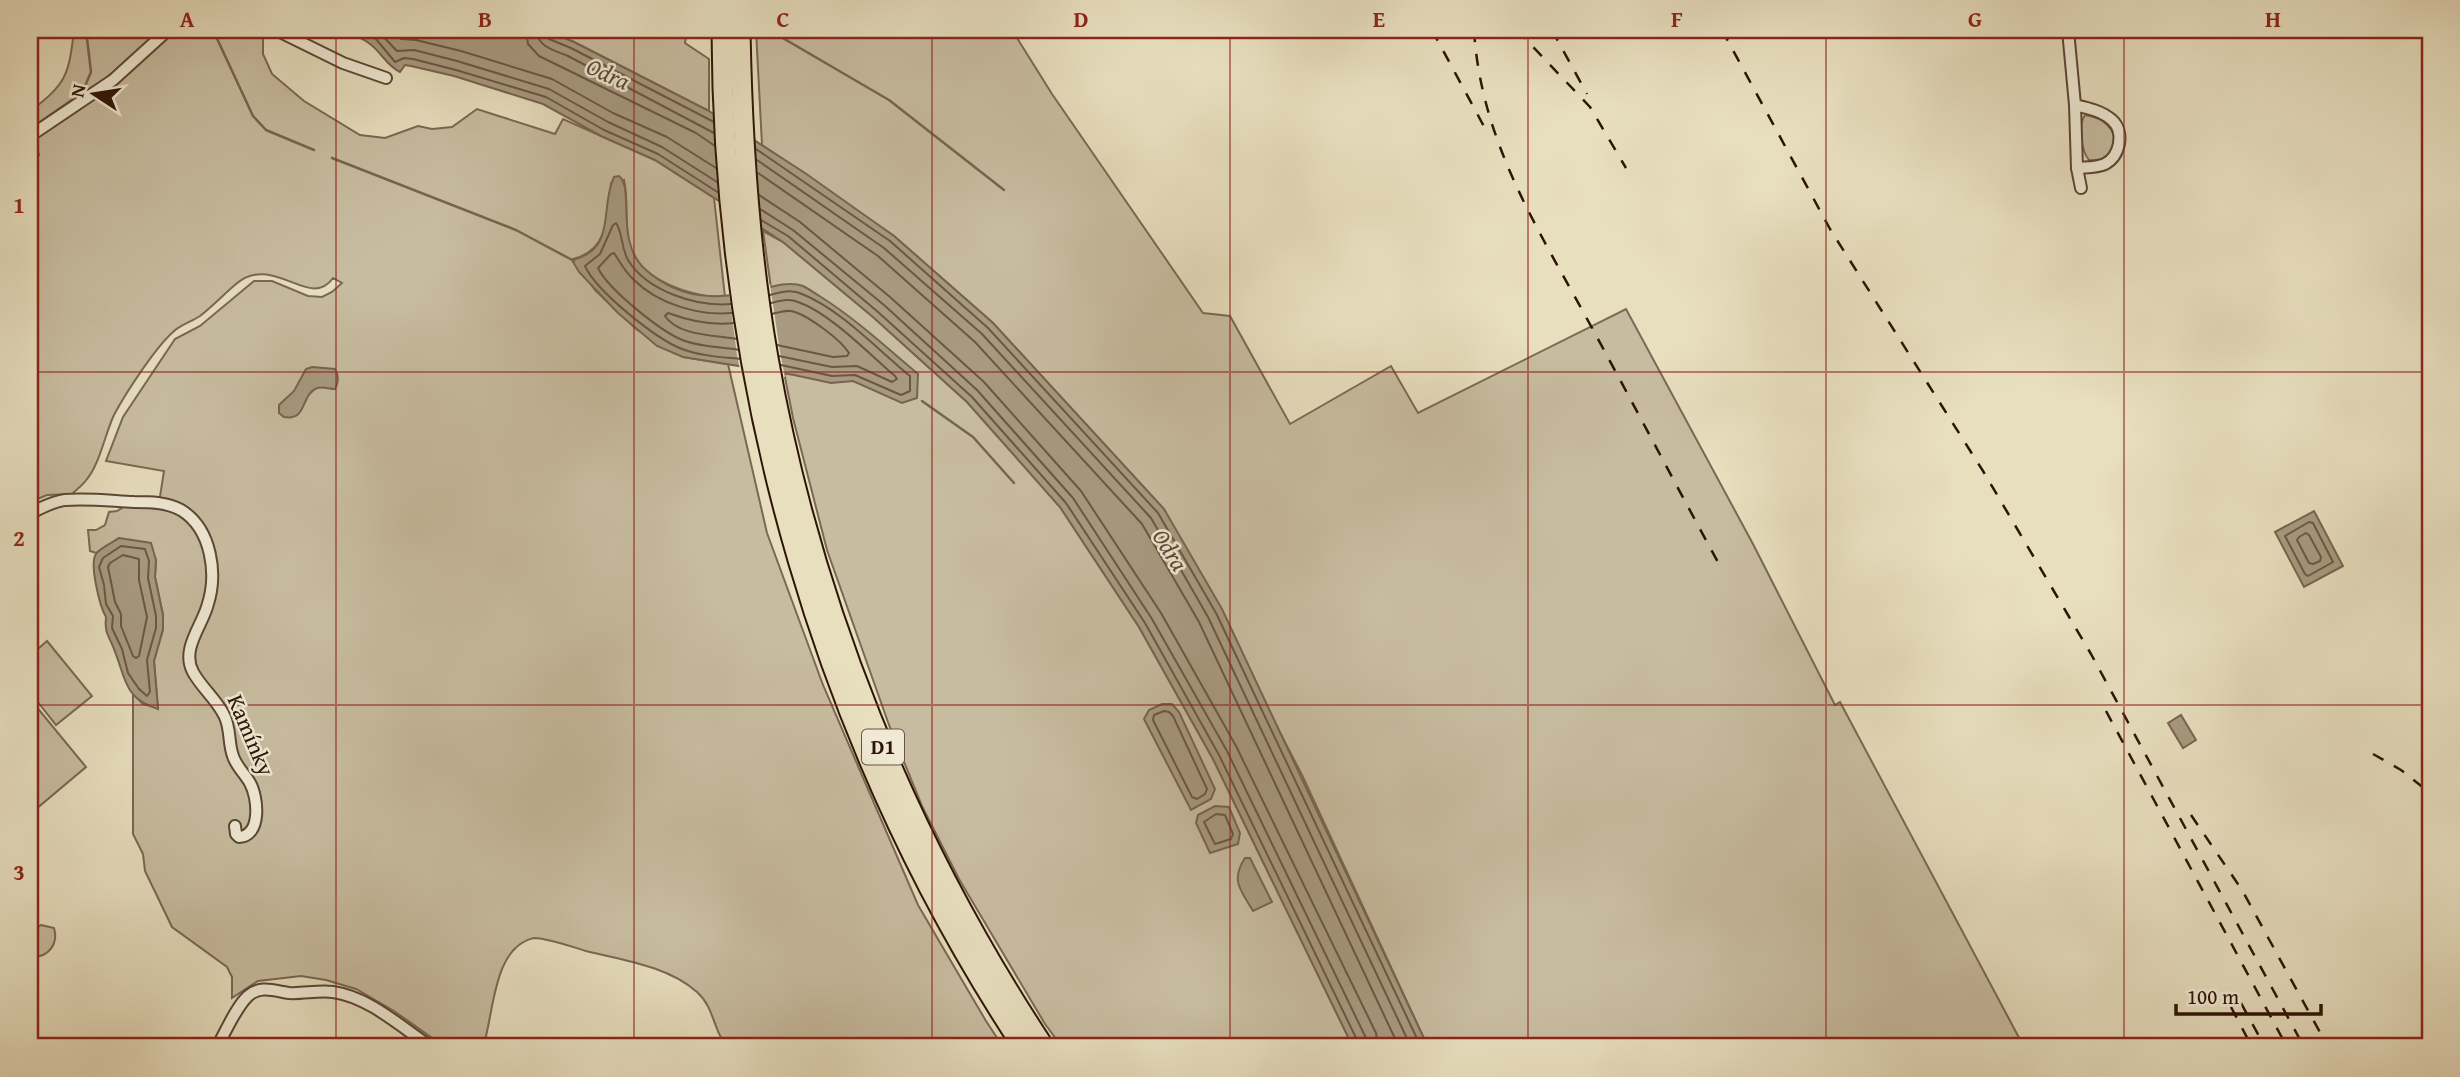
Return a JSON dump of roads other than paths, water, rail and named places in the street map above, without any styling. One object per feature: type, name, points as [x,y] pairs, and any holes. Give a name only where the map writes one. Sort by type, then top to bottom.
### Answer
[{"type":"highway","name":"D1","points":[[722,30],[733,234],[748,348],[836,622],[891,766],[926,842],[968,922],[1044,1047]]},
{"type":"highway","name":"D1","points":[[740,30],[743,128],[751,233],[787,529],[818,628],[874,775],[910,852],[952,931],[1023,1047]]},
{"type":"street","points":[[30,136],[113,80],[167,30]]},
{"type":"street","points":[[276,30],[343,63],[386,78]]},
{"type":"street","points":[[2068,30],[2075,105],[2077,168],[2081,188]]},
{"type":"street","points":[[2075,105],[2092,109],[2110,118],[2117,126],[2119,138],[2114,155],[2106,163],[2077,168]]},
{"type":"street","name":"Kamínky","points":[[30,513],[63,500],[159,503],[182,511],[204,536],[210,553],[212,590],[190,649],[189,662],[193,672],[225,716],[233,757],[252,786],[257,815],[250,834],[239,837],[235,826]]},
{"type":"street","points":[[217,1047],[246,998],[255,991],[272,989],[290,993],[332,992],[352,997],[370,1005],[431,1047]]},
{"type":"water","name":"Odra","points":[[332,30],[545,30],[574,42],[709,111],[805,173],[894,236],[993,323],[1164,509],[1222,609],[1428,1047],[1353,1047],[1213,759],[1139,627],[1060,507],[967,402],[873,317],[783,242],[655,160],[601,136],[543,104],[454,76],[411,66],[405,65],[400,72],[366,41]]},
{"type":"water","points":[[619,176],[625,192],[631,245],[636,258],[646,270],[673,288],[701,295],[730,295],[793,284],[803,286],[847,315],[918,374],[917,398],[902,403],[853,381],[831,383],[683,357],[657,346],[618,313],[579,272],[572,260],[586,255],[596,247],[602,237],[610,189],[614,177]]},
{"type":"water","points":[[306,369],[335,369],[338,379],[335,389],[317,388],[308,396],[297,415],[284,417],[279,413],[279,405],[294,391]]},
{"type":"water","points":[[2314,511],[2343,566],[2304,587],[2275,532]]},
{"type":"water","points":[[119,538],[151,543],[156,560],[155,577],[163,615],[163,629],[154,661],[158,709],[138,699],[127,686],[107,634],[106,617],[98,595],[94,559],[103,548]]},
{"type":"water","points":[[1162,704],[1172,704],[1179,712],[1215,789],[1211,799],[1191,810],[1144,719],[1149,710]]},
{"type":"water","points":[[2181,715],[2196,740],[2183,748],[2168,723]]},
{"type":"water","points":[[1215,806],[1229,807],[1240,833],[1238,844],[1210,853],[1196,823],[1198,815]]},
{"type":"water","points":[[1245,858],[1250,858],[1272,902],[1253,911],[1241,891],[1238,879]]},
{"type":"waterway","points":[[30,129],[82,93],[91,72],[86,30]]},
{"type":"waterway","points":[[213,30],[253,116],[266,130],[314,150]]},
{"type":"waterway","points":[[769,30],[889,100],[1004,190]]},
{"type":"waterway","points":[[332,158],[516,230],[574,261]]},
{"type":"waterway","points":[[922,401],[973,437],[1014,483]]},
{"type":"railway","points":[[1432,30],[1487,132]]},
{"type":"railway","points":[[1474,30],[1479,71],[1488,110],[1516,185],[1720,566]]},
{"type":"railway","points":[[1517,30],[1590,107],[1626,168]]},
{"type":"railway","points":[[1552,30],[1587,94]]},
{"type":"railway","points":[[1722,30],[1830,229],[1983,471],[2091,654],[2304,1047]]},
{"type":"railway","points":[[2106,711],[2287,1047]]},
{"type":"railway","points":[[2373,754],[2401,770],[2430,793]]},
{"type":"railway","points":[[2191,815],[2242,890],[2328,1047]]},
{"type":"railway","points":[[2241,1003],[2265,1047]]},
{"type":"railway","points":[[2231,1007],[2252,1047]]}]
